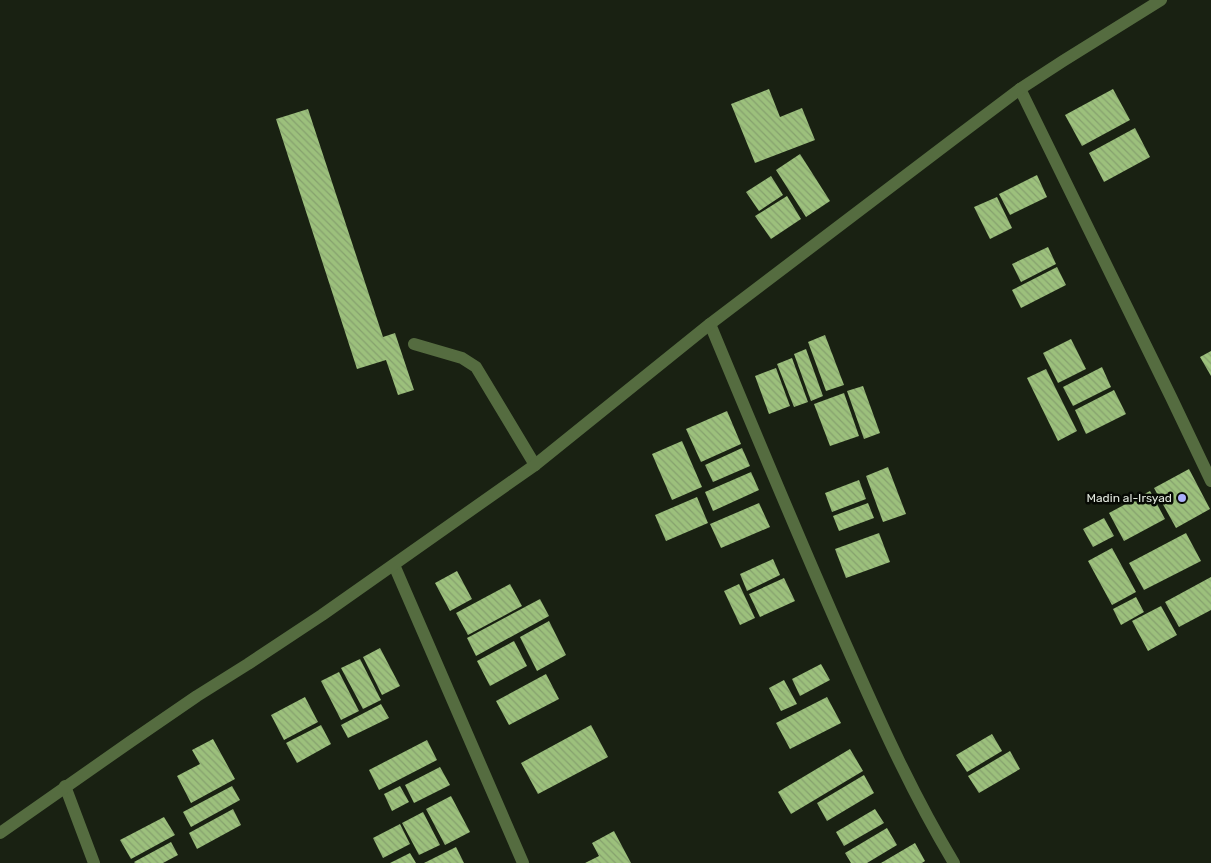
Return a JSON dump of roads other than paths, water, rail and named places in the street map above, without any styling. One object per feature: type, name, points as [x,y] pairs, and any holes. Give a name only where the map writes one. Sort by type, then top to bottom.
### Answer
[{"type":"street","points":[[0,833],[197,696],[322,615],[535,465],[710,324],[939,150],[1062,61],[1161,0]]},
{"type":"street","points":[[1020,90],[1211,481]]},
{"type":"street","points":[[710,324],[812,568],[867,692],[901,764],[954,863]]},
{"type":"street","points":[[414,344],[462,358],[476,368],[535,465]]},
{"type":"street","points":[[394,565],[522,863]]},
{"type":"street","points":[[65,786],[94,863]]},
{"type":"place","name":"Madin al-Irsyad","points":[[1182,498]]}]
